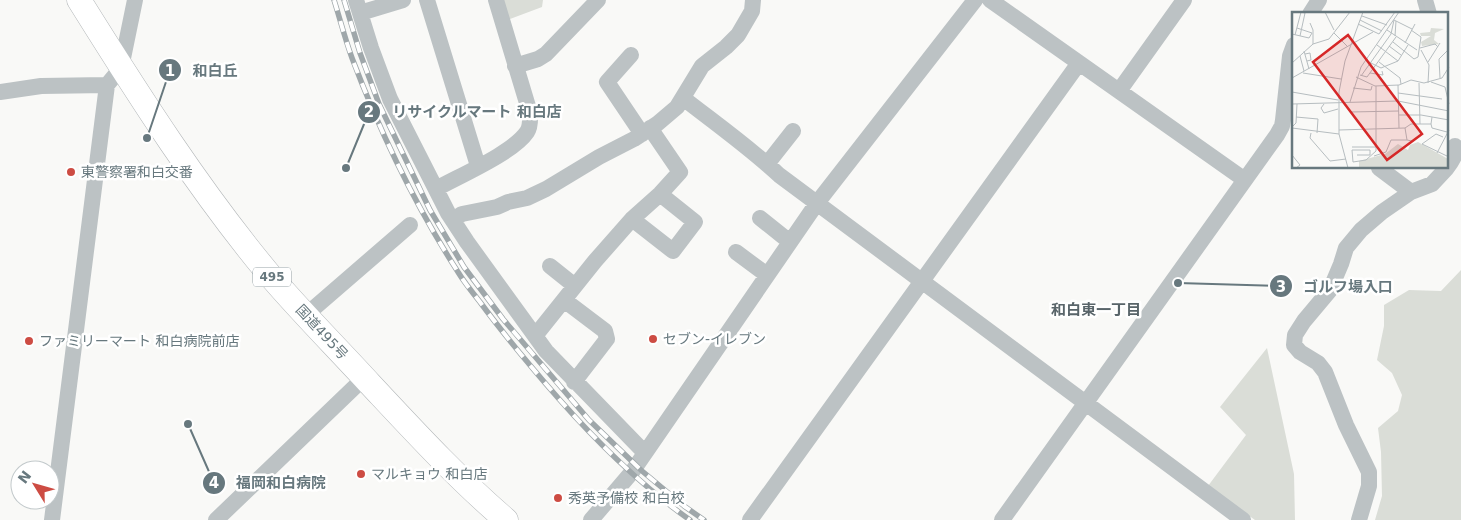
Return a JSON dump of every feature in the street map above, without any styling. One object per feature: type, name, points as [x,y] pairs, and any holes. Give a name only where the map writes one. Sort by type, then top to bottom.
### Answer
[{"type":"highway","name":"国道495号","points":[[79,0],[114,77],[179,156],[220,213],[273,279],[475,494],[506,520]]},
{"type":"street","points":[[52,520],[114,77],[135,0]]},
{"type":"street","points":[[403,0],[358,6],[390,99],[436,189],[467,242],[546,351],[645,453]]},
{"type":"street","points":[[428,0],[478,166]]},
{"type":"street","points":[[436,189],[508,150],[527,131],[530,113],[496,0]]},
{"type":"street","points":[[515,66],[538,59],[546,54],[598,0]]},
{"type":"street","points":[[453,220],[462,214],[527,198],[646,131],[677,107],[702,66],[738,35],[752,11],[753,0]]},
{"type":"street","points":[[591,520],[632,472],[817,203],[975,0]]},
{"type":"street","points":[[990,0],[1245,180]]},
{"type":"street","points":[[1119,91],[1184,0]]},
{"type":"street","points":[[1311,12],[1319,0]]},
{"type":"street","points":[[1002,520],[1277,135],[1289,115],[1290,56],[1292,50]]},
{"type":"street","points":[[535,336],[594,261],[632,219],[660,194],[680,172],[608,82],[631,55]]},
{"type":"street","points":[[750,520],[1080,63]]},
{"type":"street","points":[[0,92],[114,77]]},
{"type":"street","points":[[683,98],[743,143],[779,175],[1243,520]]},
{"type":"street","points":[[768,164],[793,130]]},
{"type":"street","points":[[1448,166],[1455,155],[1454,145]]},
{"type":"street","points":[[1380,169],[1411,192]]},
{"type":"street","points":[[1359,520],[1369,486],[1369,472],[1346,425],[1326,372],[1318,363],[1300,352],[1294,345],[1295,335],[1330,290],[1346,248],[1382,212],[1411,192],[1432,184],[1446,169]]},
{"type":"street","points":[[632,219],[673,251],[695,222],[660,194]]},
{"type":"street","points":[[760,218],[790,242]]},
{"type":"street","points":[[306,315],[410,225]]},
{"type":"street","points":[[736,252],[767,275]]},
{"type":"street","points":[[550,266],[575,286]]},
{"type":"street","points":[[564,300],[605,331],[606,339],[574,382]]},
{"type":"street","points":[[216,520],[364,378]]},
{"type":"shaded area","points":[[499,0],[543,0],[542,7],[505,21]]},
{"type":"shaded area","points":[[1461,270],[1461,520],[1375,520],[1382,496],[1381,452],[1378,428],[1398,411],[1402,395],[1392,373],[1377,360],[1384,326],[1384,305],[1409,290],[1441,291]]},
{"type":"shaded area","points":[[1267,348],[1294,474],[1295,520],[1255,520],[1208,486],[1246,435],[1220,407]]},
{"type":"railway","points":[[334,0],[352,58],[399,168],[427,221],[463,280],[519,352],[589,431],[638,479],[690,520]]},
{"type":"railway","points":[[344,0],[360,53],[379,104],[430,210],[464,267],[503,319],[589,420],[642,471],[704,520]]},
{"type":"place","name":"和白丘","points":[[147,138]]},
{"type":"place","name":"リサイクルマート 和白店","points":[[346,168]]},
{"type":"place","name":"東警察署和白交番","points":[[71,172]]},
{"type":"place","name":"ゴルフ場入口","points":[[1178,283]]},
{"type":"place","name":"セブン-イレブン","points":[[653,339]]},
{"type":"place","name":"ファミリーマート 和白病院前店","points":[[29,341]]},
{"type":"place","name":"福岡和白病院","points":[[188,424]]},
{"type":"place","name":"マルキョウ 和白店","points":[[361,474]]},
{"type":"place","name":"秀英予備校 和白校","points":[[558,498]]},
{"type":"district","name":"和白東一丁目","points":[[1096,310]]}]
